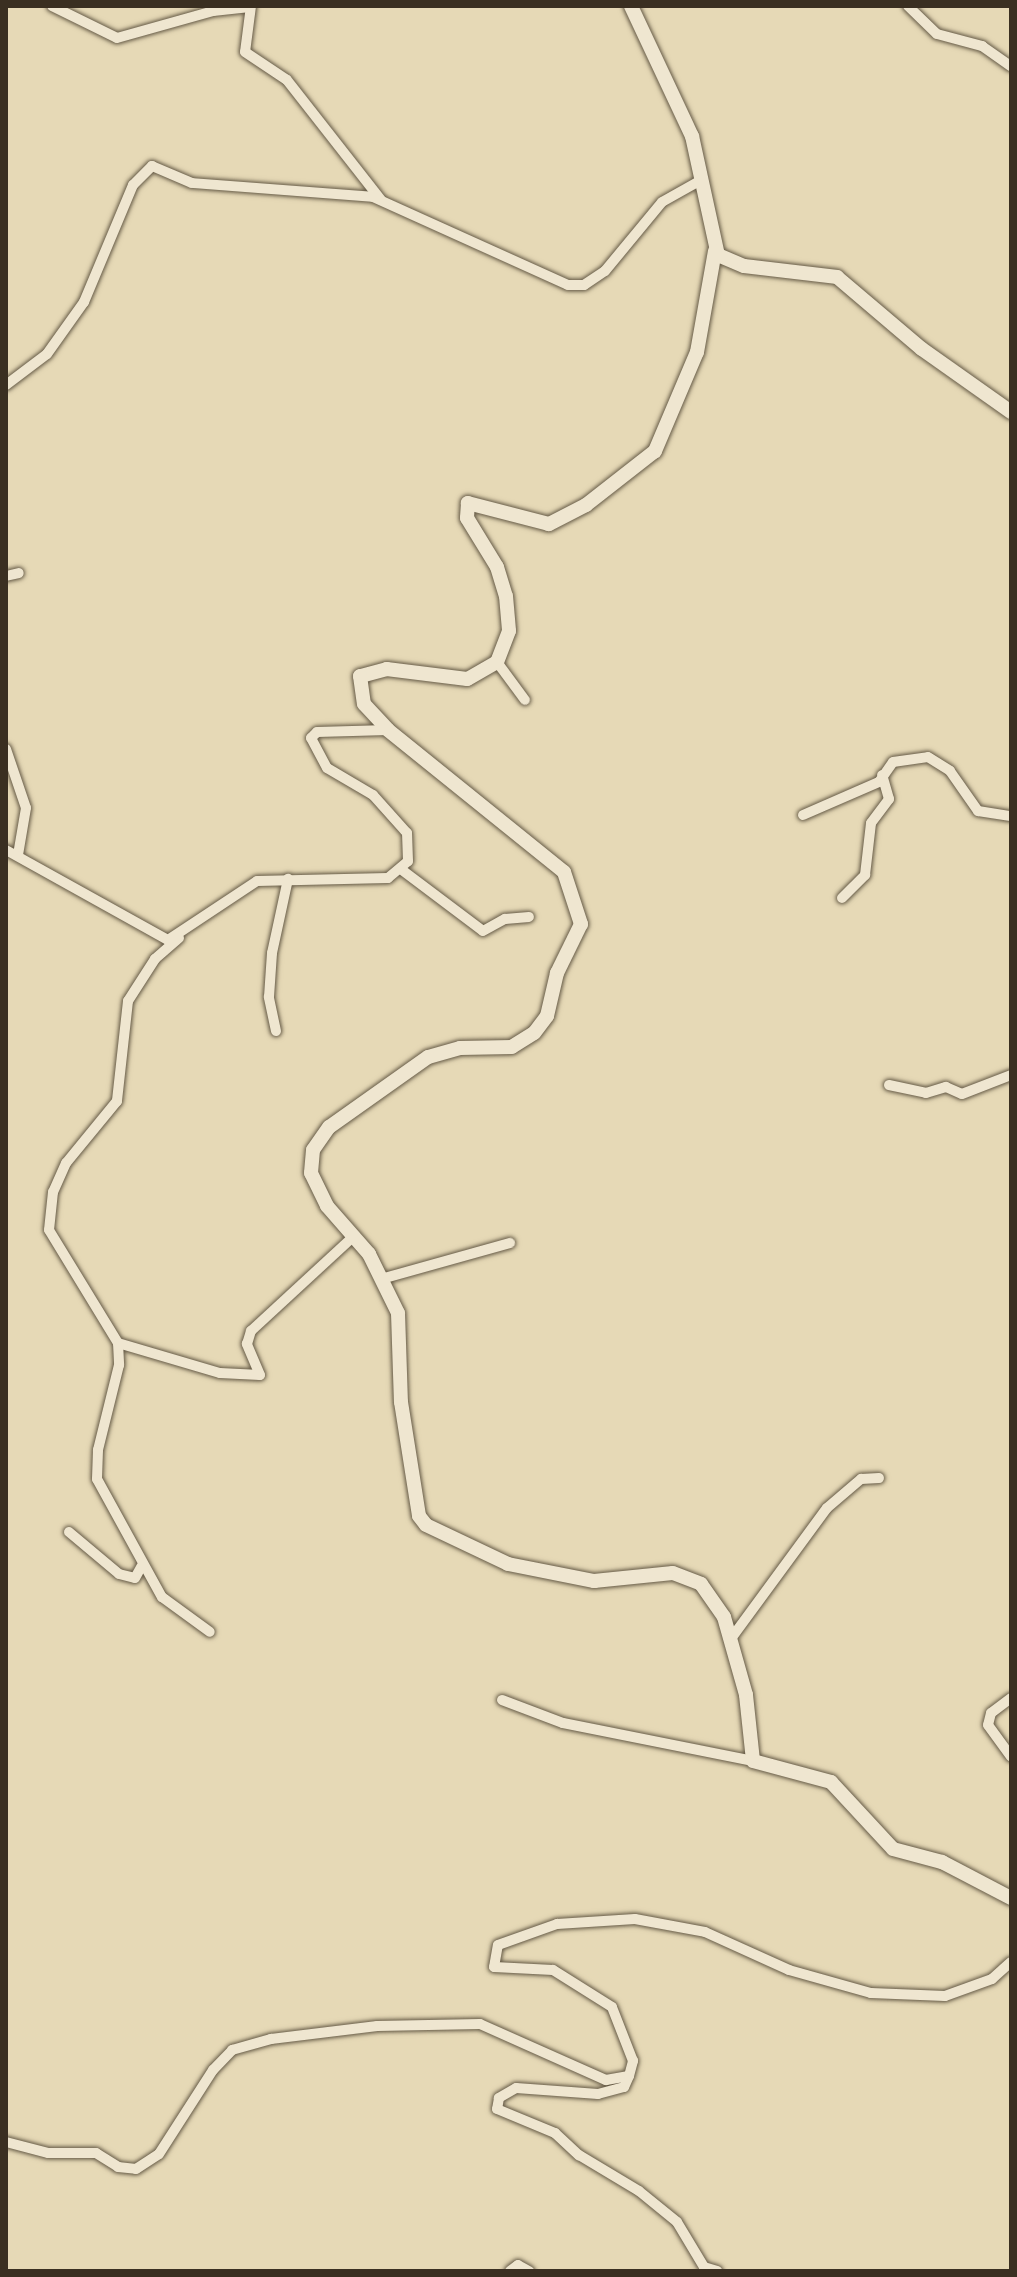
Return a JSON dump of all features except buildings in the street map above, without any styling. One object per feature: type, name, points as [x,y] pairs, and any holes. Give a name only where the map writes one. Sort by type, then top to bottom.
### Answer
[{"type":"street","points":[[52,6],[117,38],[213,11],[251,7],[245,52],[287,80],[381,200]]},
{"type":"street","points":[[631,6],[692,136],[703,179],[715,251],[697,352],[655,451],[586,505],[549,524],[468,503],[467,518],[497,567],[506,596],[509,631],[497,662],[467,679],[387,669],[363,673],[358,685],[364,704],[388,730],[559,866],[573,885],[581,924],[557,973],[547,1016],[526,1040],[428,1057],[316,1142],[310,1161],[316,1185],[381,1279],[402,1324],[401,1402],[417,1507],[426,1525],[491,1559],[579,1579],[684,1575],[718,1600],[746,1695],[753,1761]]},
{"type":"street","points":[[908,6],[937,34],[982,46],[1011,66]]},
{"type":"street","points":[[6,385],[47,354],[84,302],[133,185],[152,166],[192,183],[381,200],[568,285],[584,285],[605,271],[662,202],[703,179]]},
{"type":"street","points":[[715,251],[744,266],[837,277],[922,349],[1011,412]]},
{"type":"street","points":[[6,576],[19,573]]},
{"type":"street","points":[[497,662],[525,700]]},
{"type":"street","points":[[388,730],[317,732],[311,738],[327,768],[399,819],[410,846],[402,870]]},
{"type":"street","points":[[6,749],[26,808],[18,855]]},
{"type":"street","points":[[803,815],[882,775],[893,762],[909,757],[939,760],[978,811],[1011,816]]},
{"type":"street","points":[[842,898],[865,875],[871,823],[889,799],[882,775]]},
{"type":"street","points":[[6,850],[152,937],[179,938]]},
{"type":"street","points":[[353,1237],[251,1331],[247,1344],[260,1375],[220,1373],[118,1343],[57,1251],[49,1230],[53,1192],[66,1163],[117,1101],[128,1001],[137,981],[179,938],[257,881],[369,882],[402,870]]},
{"type":"street","points":[[402,870],[483,931],[505,919],[529,917]]},
{"type":"street","points":[[276,1031],[269,997],[272,953],[288,879]]},
{"type":"street","points":[[889,1085],[926,1093],[946,1087],[962,1094],[1011,1075]]},
{"type":"street","points":[[381,1279],[510,1243]]},
{"type":"street","points":[[118,1343],[97,1479],[141,1567],[162,1597],[210,1632]]},
{"type":"street","points":[[730,1640],[827,1508],[861,1479],[879,1478]]},
{"type":"street","points":[[69,1532],[119,1574],[135,1578],[141,1567]]},
{"type":"street","points":[[1011,1698],[991,1713],[988,1725],[1011,1757]]},
{"type":"street","points":[[502,1700],[563,1723],[753,1761],[831,1782],[893,1849],[942,1862],[1011,1898]]},
{"type":"street","points":[[717,2271],[704,2267],[677,2222],[639,2191],[579,2155],[555,2133],[497,2109],[499,2098],[516,2088],[598,2094],[624,2087],[633,2061],[612,2007],[553,1970],[494,1967],[498,1945],[557,1924],[635,1919],[705,1932],[834,1986],[911,1996],[969,1989],[1011,1962]]},
{"type":"street","points":[[6,2142],[48,2153],[96,2153],[118,2167],[136,2169],[159,2154],[213,2070],[232,2050],[271,2039],[377,2026],[480,2024],[606,2080],[629,2076]]},
{"type":"street","points":[[510,2271],[518,2265],[529,2271]]}]
